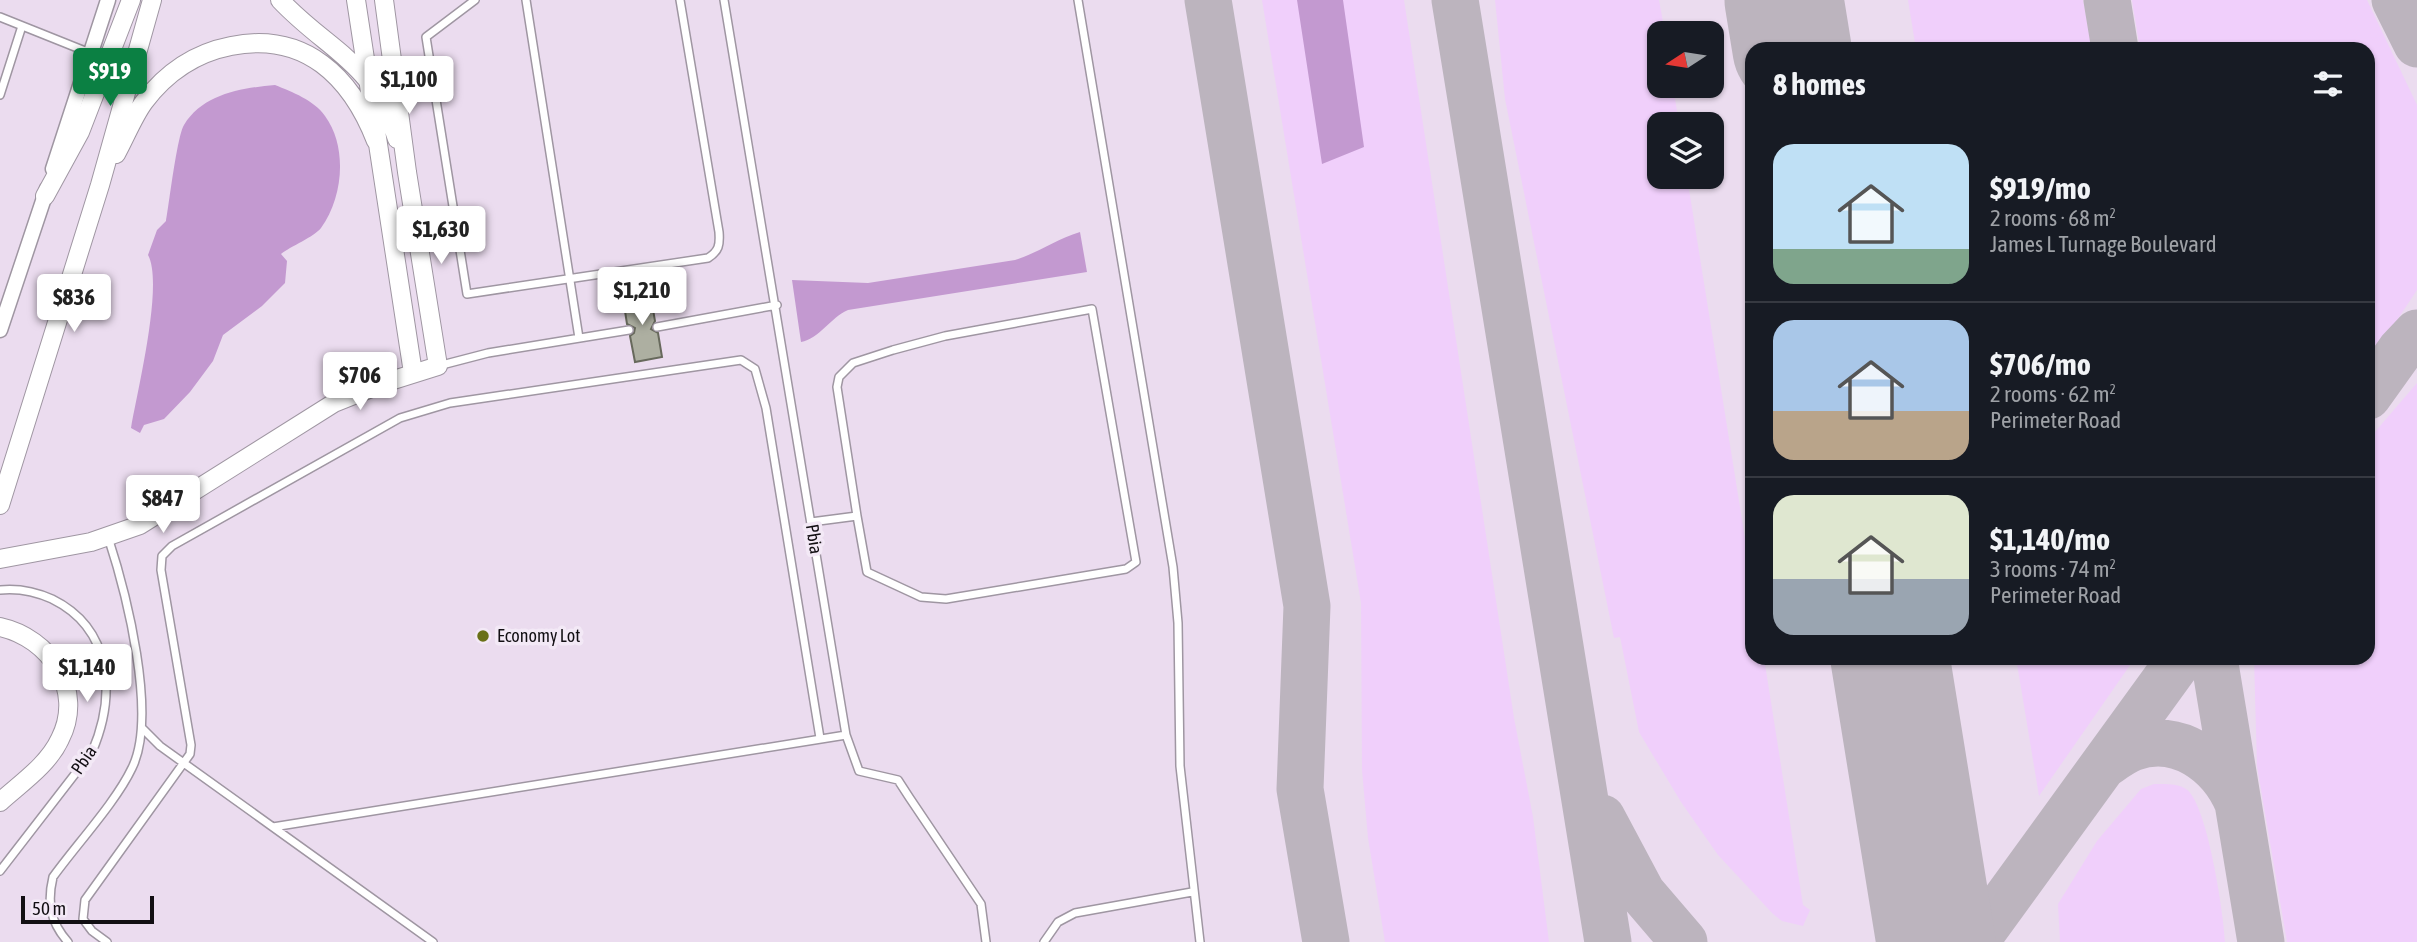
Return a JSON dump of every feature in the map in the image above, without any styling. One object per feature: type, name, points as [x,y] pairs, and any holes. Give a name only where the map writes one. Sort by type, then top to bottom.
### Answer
[{"type":"street","points":[[0,330],[108,0]]},
{"type":"street","points":[[45,196],[80,132],[131,0]]},
{"type":"street","points":[[0,505],[100,185],[152,0]]},
{"type":"street","points":[[280,0],[294,15],[355,63],[368,79],[389,117],[407,172]]},
{"type":"street","points":[[356,0],[413,373]]},
{"type":"street","points":[[0,559],[108,537],[162,513],[334,403],[438,366],[407,172],[384,0]]},
{"type":"street","points":[[100,185],[143,103],[167,78],[201,54],[238,44],[274,43],[309,55],[328,68],[351,92],[365,114],[376,141]]},
{"type":"street","points":[[0,627],[31,638],[47,652],[60,672],[68,704],[64,729],[48,757],[0,802]]},
{"type":"lane","points":[[475,0],[426,37],[467,294],[708,258],[716,253],[720,244],[719,232],[680,0]]},
{"type":"lane","points":[[526,0],[579,338]]},
{"type":"lane","name":"Pbia","points":[[724,0],[777,305],[846,736],[859,771],[898,780],[981,904],[986,942]]},
{"type":"lane","points":[[1079,0],[1173,567],[1178,623],[1180,766],[1192,892],[1200,942]]},
{"type":"lane","points":[[0,18],[91,54]]},
{"type":"lane","points":[[0,95],[22,26]]},
{"type":"lane","points":[[657,327],[777,305]]},
{"type":"lane","points":[[1092,309],[1136,562],[1126,569],[946,599],[921,597],[867,572],[857,516],[837,387],[845,369],[853,363],[892,349],[1092,309]]},
{"type":"lane","points":[[438,366],[488,353],[629,330]]},
{"type":"lane","points":[[107,942],[92,932],[83,919],[85,900],[186,763],[191,745],[161,570],[162,556],[172,546],[400,418],[450,403],[741,360],[755,369],[766,408],[820,738]]},
{"type":"lane","points":[[811,522],[857,516]]},
{"type":"lane","points":[[68,942],[53,921],[49,892],[53,877],[132,770],[143,729],[143,701],[121,576],[108,537]]},
{"type":"lane","name":"Pbia","points":[[0,590],[20,588],[60,603],[84,623],[100,651],[107,699],[101,730],[92,752],[0,871]]},
{"type":"lane","points":[[143,729],[160,746],[433,942]]},
{"type":"lane","points":[[273,827],[820,738],[846,736]]},
{"type":"lane","points":[[1044,942],[1058,922],[1075,913],[1192,892]]},
{"type":"shaded area","points":[[0,0],[2417,0],[2417,942],[0,942]]},
{"type":"shaded area","points":[[1262,0],[1404,0],[1514,718],[1533,817],[1549,942],[1385,942],[1368,838],[1362,770],[1361,603]]},
{"type":"shaded area","points":[[1297,0],[1343,0],[1364,147],[1322,164]]},
{"type":"shaded area","points":[[1495,0],[1659,0],[1663,21],[1647,21],[1647,98],[1675,98],[1677,112],[1647,112],[1647,189],[1689,189],[1745,538],[1745,665],[1765,665],[1803,905],[1810,910],[1803,926],[1782,921],[1773,914],[1718,855],[1681,802],[1639,732],[1620,637],[1614,638],[1505,99]]},
{"type":"shaded area","points":[[1908,0],[2083,0],[2091,42],[1915,42]]},
{"type":"shaded area","points":[[2132,0],[2367,0],[2417,105],[2417,290],[2375,350],[2375,42],[2139,42]]},
{"type":"shaded area","points":[[275,85],[315,105],[332,128],[340,157],[338,188],[334,202],[318,231],[281,254],[287,261],[285,283],[262,306],[223,335],[213,361],[190,392],[164,419],[144,425],[140,433],[131,428],[151,313],[152,269],[148,255],[157,230],[166,221],[181,132],[201,106],[224,94]]},
{"type":"shaded area","points":[[1080,232],[1087,272],[848,310],[814,337],[801,342],[792,280],[868,283],[1015,260]]},
{"type":"shaded area","points":[[2417,383],[2417,942],[2287,942],[2257,766],[2254,665],[2375,665],[2375,432]]},
{"type":"shaded area","points":[[2017,665],[2130,665],[2039,796]]},
{"type":"shaded area","points":[[2154,784],[2182,787],[2194,798],[2213,860],[2225,942],[2060,942],[2058,904],[2097,841],[2141,789]]},
{"type":"building","points":[[650,292],[655,321],[651,329],[658,333],[662,357],[635,362],[630,336],[635,328],[627,324],[623,298]]},
{"type":"taxiway","points":[[1208,0],[1307,606],[1300,789],[1326,942]]},
{"type":"taxiway","points":[[1455,0],[1608,942]]},
{"type":"taxiway","points":[[2107,0],[2114,42]]},
{"type":"taxiway","points":[[2395,0],[2417,44]]},
{"type":"taxiway","points":[[2375,386],[2400,351],[2417,333]]},
{"type":"taxiway","points":[[1975,942],[2176,665]]},
{"type":"taxiway","points":[[2215,665],[2261,942]]},
{"type":"taxiway","points":[[2104,765],[2132,748],[2149,744],[2166,743],[2181,747],[2209,763],[2221,775],[2238,803]]},
{"type":"taxiway","points":[[1602,818],[1642,893],[1684,942]]},
{"type":"runway","points":[[1784,0],[1791,42]]},
{"type":"runway","points":[[1891,665],[1936,942]]},
{"type":"place","name":"Economy Lot","points":[[483,636]]}]
